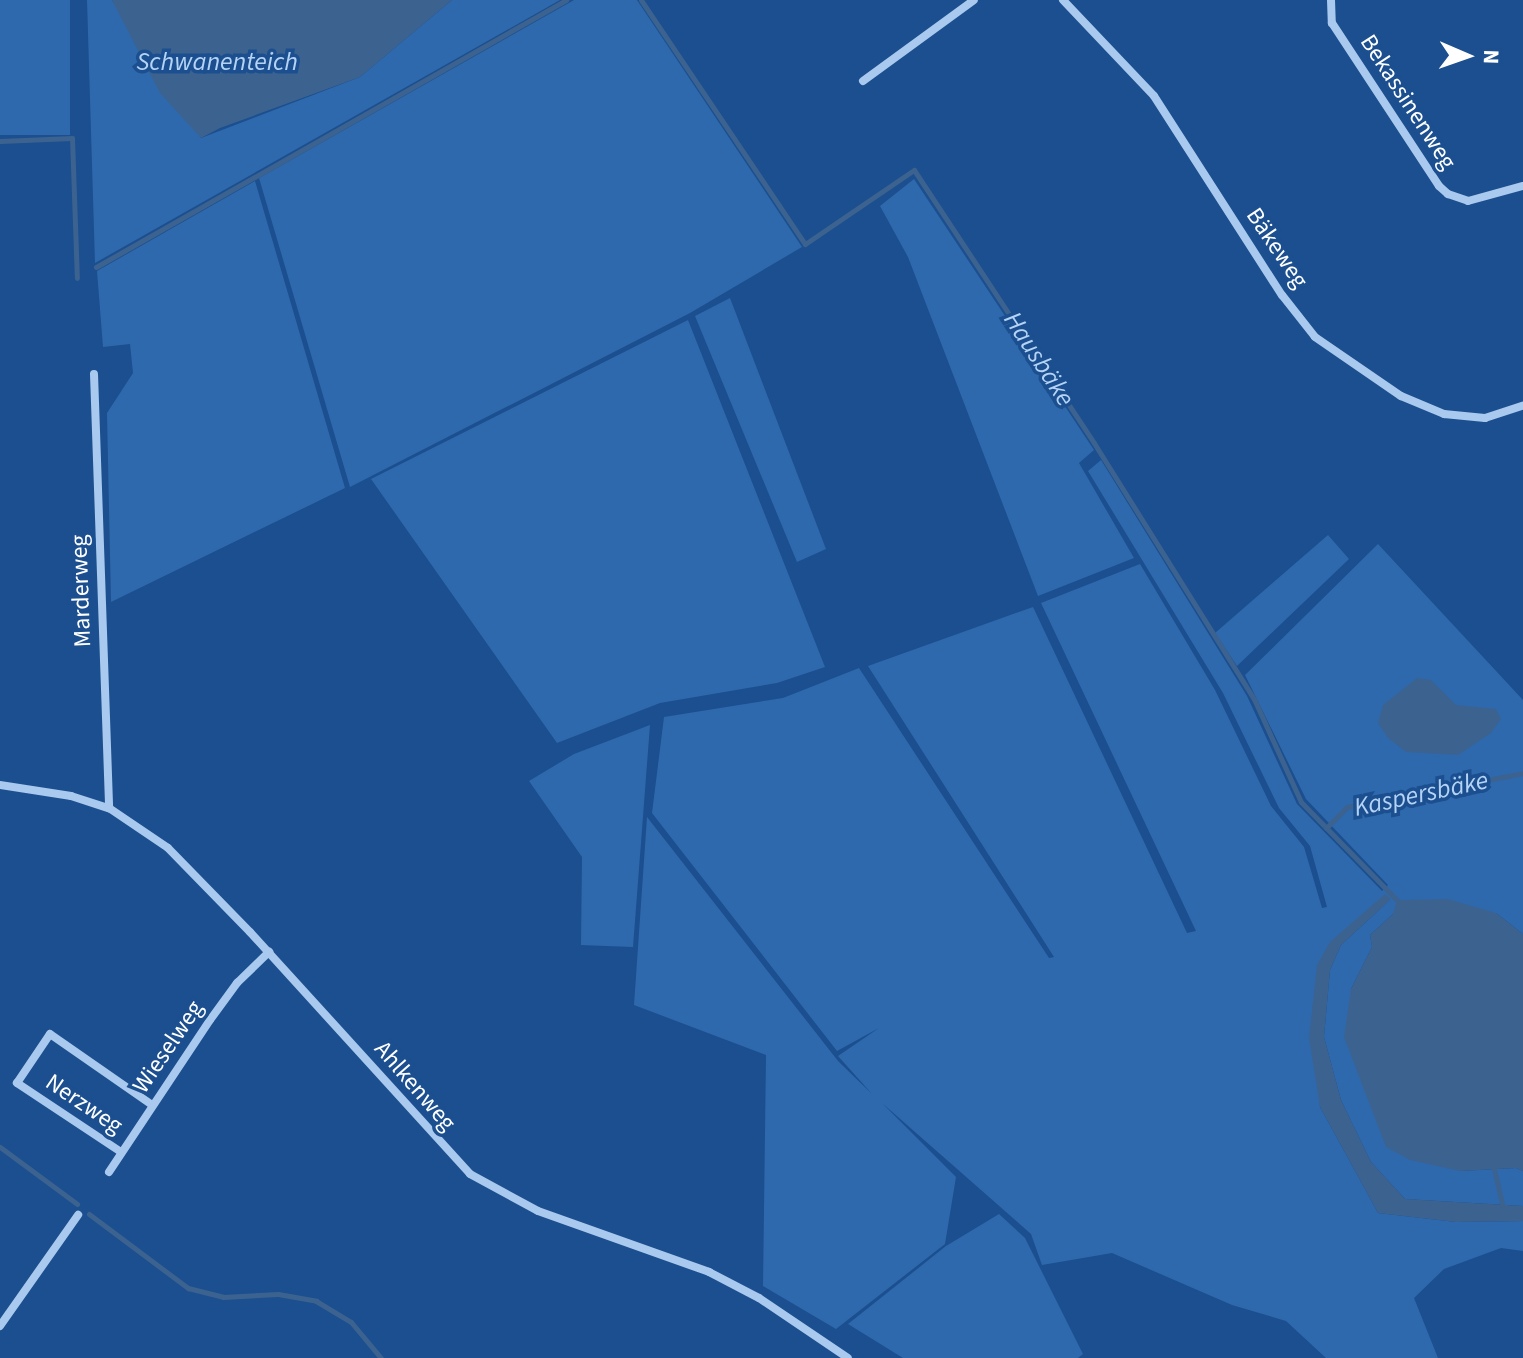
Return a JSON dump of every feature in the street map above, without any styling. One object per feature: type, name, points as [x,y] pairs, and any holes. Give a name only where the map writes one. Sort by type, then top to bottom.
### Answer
[{"type":"street","points":[[863,81],[974,0]]},
{"type":"street","name":"Bäkeweg","points":[[1063,0],[1154,96],[1282,295],[1315,337],[1401,396],[1444,414],[1485,418],[1523,406]]},
{"type":"street","name":"Bekassinenweg","points":[[1331,0],[1332,23],[1439,186],[1448,194],[1468,201],[1523,186]]},
{"type":"street","name":"Marderweg","points":[[94,374],[109,808]]},
{"type":"street","name":"Ahlkenweg","points":[[0,785],[71,796],[109,808],[168,848],[269,952],[470,1174],[535,1209],[709,1272],[759,1298],[848,1358]]},
{"type":"street","name":"Wieselweg","points":[[109,1172],[237,983],[269,952]]},
{"type":"street","name":"Nerzweg","points":[[121,1152],[17,1083],[50,1034],[152,1105]]},
{"type":"street","points":[[0,1326],[78,1215]]},
{"type":"shaded area","points":[[0,0],[70,0],[70,135],[0,135]]},
{"type":"shaded area","points":[[87,0],[112,0],[201,138],[360,77],[452,0],[560,0],[95,263]]},
{"type":"shaded area","points":[[574,0],[637,0],[802,247],[690,313],[350,487],[259,178]]},
{"type":"shaded area","points":[[914,179],[1094,450],[1079,463],[1134,558],[1038,596],[908,257],[880,206]]},
{"type":"shaded area","points":[[255,181],[345,488],[111,602],[107,413],[133,373],[130,344],[103,347],[97,271]]},
{"type":"shaded area","points":[[730,298],[826,549],[797,562],[695,316]]},
{"type":"shaded area","points":[[688,320],[825,667],[777,683],[660,703],[557,743],[371,479]]},
{"type":"shaded area","points":[[1101,460],[1247,696],[1297,804],[1382,891],[1388,885],[1306,799],[1245,675],[1378,544],[1523,700],[1523,934],[1496,913],[1393,914],[1370,935],[1372,947],[1351,989],[1460,1171],[1516,1168],[1523,1171],[1523,1206],[1405,1199],[1371,1162],[1341,1100],[1324,1037],[1330,970],[1341,945],[1391,899],[1317,965],[1320,1107],[1378,1213],[1456,1222],[1523,1221],[1523,1251],[1501,1248],[1444,1269],[1414,1298],[1438,1358],[1326,1358],[1286,1321],[1232,1305],[1112,1253],[1042,1265],[1031,1234],[882,1103],[956,1177],[945,1244],[836,1329],[763,1286],[766,1055],[634,1005],[647,817],[838,1061],[872,1094],[838,1056],[879,1028],[837,1051],[652,813],[664,717],[783,698],[859,668],[1049,958],[1054,957],[868,666],[1033,607],[1187,933],[1196,931],[1041,603],[1140,564],[1215,690],[1271,806],[1304,847],[1322,908],[1327,907],[1310,846],[1279,808],[1223,693],[1088,471]]},
{"type":"shaded area","points":[[1328,535],[1349,559],[1237,666],[1215,633]]},
{"type":"shaded area","points":[[650,725],[633,947],[581,945],[582,857],[529,781],[574,754]]},
{"type":"shaded area","points":[[999,1214],[1025,1238],[1083,1354],[1078,1358],[903,1358],[848,1324],[946,1246]]},
{"type":"water","name":"Schwanenteich","points":[[112,0],[452,0],[360,77],[220,128],[201,138],[160,93]]},
{"type":"water","points":[[1417,678],[1431,680],[1456,705],[1496,709],[1501,719],[1491,733],[1458,755],[1406,752],[1388,738],[1378,723],[1383,705]]},
{"type":"water","points":[[1385,894],[1391,899],[1341,945],[1330,970],[1324,1037],[1341,1100],[1371,1162],[1405,1199],[1523,1206],[1523,1221],[1456,1222],[1378,1213],[1320,1107],[1309,1038],[1317,965],[1330,942]]},
{"type":"water","points":[[1448,899],[1496,913],[1523,934],[1523,1171],[1516,1168],[1460,1171],[1410,1160],[1386,1147],[1344,1037],[1351,989],[1372,947],[1370,935],[1393,914],[1397,900]]},
{"type":"waterway","points":[[96,267],[566,0]]},
{"type":"waterway","name":"Hausbäke","points":[[641,0],[805,244],[914,170],[1094,443],[1254,699],[1301,802],[1397,900]]},
{"type":"waterway","points":[[0,141],[72,138],[77,278]]},
{"type":"waterway","name":"Kaspersbäke","points":[[1326,828],[1347,807],[1523,773]]},
{"type":"waterway","points":[[0,1147],[77,1204]]},
{"type":"waterway","points":[[1494,1169],[1502,1205]]},
{"type":"waterway","points":[[89,1214],[188,1288],[223,1297],[278,1294],[316,1301],[351,1322],[381,1358]]}]
